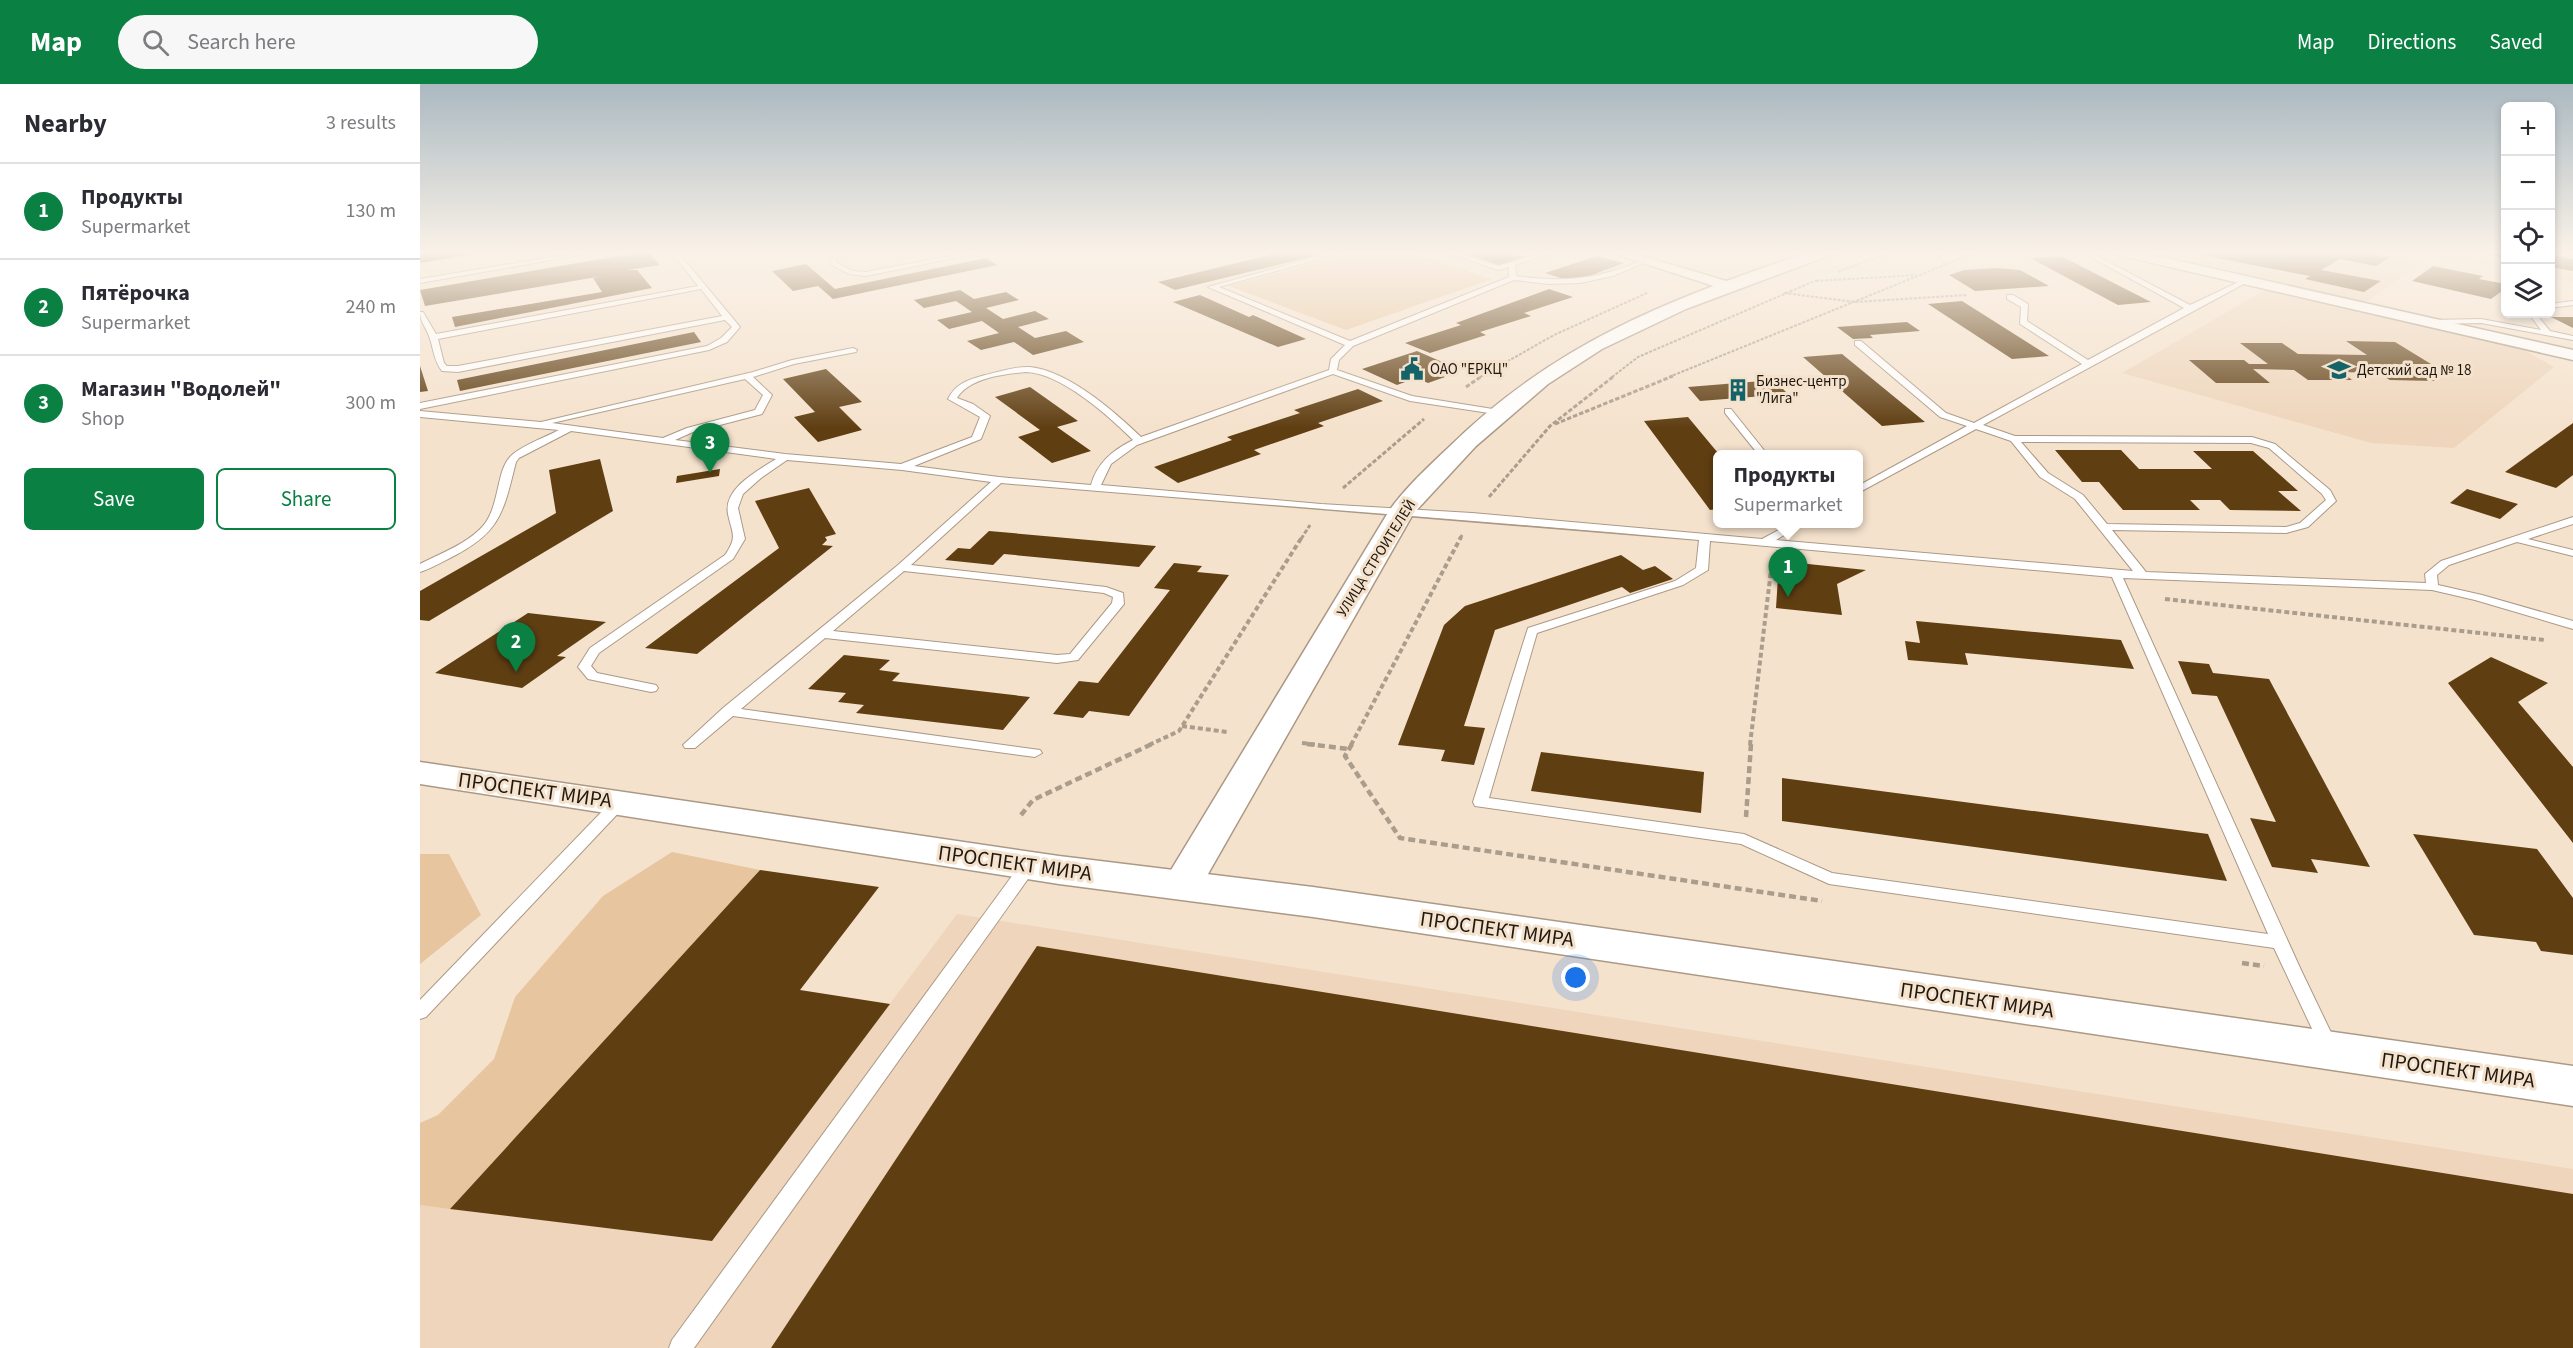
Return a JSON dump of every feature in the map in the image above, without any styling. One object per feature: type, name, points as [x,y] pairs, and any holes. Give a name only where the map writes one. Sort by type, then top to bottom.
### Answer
[{"type":"street","name":"УЛИЦА СТРОИТЕЛЕЙ","points":[[1182,885],[1402,511],[1443,463],[1537,383],[1594,346],[1671,310]]},
{"type":"street","points":[[2378,310],[2573,355]]},
{"type":"street","name":"ПРОСПЕКТ МИРА","points":[[420,773],[1029,865],[1313,902],[2573,1086]]},
{"type":"lane","points":[[434,337],[579,310]]},
{"type":"lane","points":[[420,406],[709,348],[733,333],[736,327],[721,310]]},
{"type":"lane","points":[[1268,310],[1350,344]]},
{"type":"lane","points":[[1333,371],[1335,359],[1350,344],[1440,310]]},
{"type":"lane","points":[[2025,310],[2023,322],[2088,364]]},
{"type":"lane","points":[[1863,487],[2186,310]]},
{"type":"lane","points":[[420,314],[434,337],[440,363],[445,369],[458,369],[727,317]]},
{"type":"lane","points":[[2536,318],[2547,333]]},
{"type":"lane","points":[[2430,322],[2481,321],[2573,338]]},
{"type":"lane","points":[[1858,343],[1943,415],[1976,427],[2014,439],[2252,440],[2272,446],[2326,492],[2331,501],[2304,525],[2286,530],[2104,527]]},
{"type":"lane","points":[[537,424],[792,362],[853,350]]},
{"type":"lane","points":[[902,467],[976,439],[985,416],[970,406],[952,399],[955,392],[969,382],[1030,370],[1050,374],[1065,383],[1119,420],[1138,440]]},
{"type":"lane","points":[[1095,488],[1096,479],[1106,465],[1119,452],[1138,440],[1174,430],[1266,393],[1333,371],[1410,398],[1499,413]]},
{"type":"lane","points":[[663,441],[690,430],[759,412],[766,403],[768,395],[746,375]]},
{"type":"lane","points":[[1728,411],[1760,450]]},
{"type":"lane","points":[[420,414],[537,424],[785,457],[902,467],[999,480],[1321,507],[1472,516],[2116,574],[2432,588],[2478,597],[2573,625]]},
{"type":"lane","points":[[420,569],[471,541],[485,530],[494,519],[511,462],[516,456],[568,429]]},
{"type":"lane","points":[[2014,439],[2043,476],[2079,497],[2143,576]]},
{"type":"lane","points":[[651,688],[593,676],[584,667],[594,651],[729,556],[739,544],[741,535],[733,509],[735,498],[745,486],[785,457]]},
{"type":"lane","points":[[690,745],[902,567],[999,480]]},
{"type":"lane","points":[[2432,588],[2431,574],[2445,563],[2573,520]]},
{"type":"lane","points":[[1763,543],[1790,528]]},
{"type":"lane","points":[[1705,538],[1701,570],[1679,583],[1532,631],[1480,802],[1744,839],[1829,878],[2279,942]]},
{"type":"lane","points":[[2516,540],[2573,553]]},
{"type":"lane","points":[[823,634],[1057,659],[1074,657],[1118,604],[1119,595],[1106,590],[902,567]]},
{"type":"lane","points":[[2116,574],[2279,942],[2332,1052]]},
{"type":"lane","points":[[728,711],[1035,753]]},
{"type":"lane","points":[[420,1011],[620,802]]},
{"type":"lane","points":[[680,1348],[1029,865]]},
{"type":"path","points":[[1745,310],[1638,357],[1550,426],[1472,516],[1346,756],[1400,838],[1834,902]]},
{"type":"path","points":[[1550,426],[1835,310]]},
{"type":"path","points":[[1744,839],[1751,737],[1772,559]]},
{"type":"path","points":[[1182,726],[1227,732]]},
{"type":"path","points":[[1297,742],[1349,749]]},
{"type":"path","points":[[2233,961],[2292,970]]},
{"type":"shaded area","points":[[1293,310],[1403,310],[1346,330]]},
{"type":"shaded area","name":"Детский сад № 18","points":[[2231,310],[2355,310],[2517,346],[2554,367],[2454,448],[2371,443],[2122,373]]},
{"type":"shaded area","points":[[672,852],[760,870],[450,1209],[420,1205],[420,1123],[438,1115],[494,1059],[515,997],[603,896]]},
{"type":"shaded area","points":[[420,854],[449,854],[481,915],[420,964]]},
{"type":"shaded area","points":[[957,914],[2573,1169],[2573,1348],[420,1348],[420,1205],[712,1241]]},
{"type":"building","points":[[494,310],[541,310],[455,327],[452,317]]},
{"type":"building","points":[[969,310],[989,310],[1003,319],[1035,311],[1049,319],[1018,327],[1035,338],[1066,331],[1084,342],[1033,355],[1014,342],[981,350],[967,341],[999,333],[982,321],[949,329],[937,320],[972,312]]},
{"type":"building","points":[[1192,310],[1233,310],[1249,317],[1253,315],[1306,339],[1278,347]]},
{"type":"building","points":[[1492,310],[1533,310],[1524,313],[1531,316],[1480,332],[1486,335],[1430,353],[1405,343],[1461,325],[1456,323]]},
{"type":"building","points":[[1937,310],[1976,310],[2049,356],[2012,359]]},
{"type":"building","points":[[2573,317],[2573,328],[2553,318]]},
{"type":"building","points":[[1907,322],[1920,331],[1870,335],[1873,338],[1853,339],[1837,327]]},
{"type":"building","points":[[694,332],[701,342],[460,391],[457,380]]},
{"type":"building","points":[[2346,341],[2395,342],[2431,364],[2410,364],[2436,381],[2390,380],[2378,373],[2342,372],[2352,380],[2308,380],[2294,370],[2253,369],[2270,383],[2216,383],[2189,360],[2244,360],[2249,364],[2268,364],[2240,343],[2282,343],[2298,354],[2367,355]]},
{"type":"building","points":[[1417,351],[1456,368],[1437,374],[1445,377],[1428,383],[1416,378],[1397,385],[1362,369]]},
{"type":"building","points":[[1842,354],[1925,422],[1882,426],[1803,357]]},
{"type":"building","points":[[420,366],[428,391],[420,392]]},
{"type":"building","points":[[826,369],[862,402],[839,407],[862,430],[818,442],[794,417],[815,412],[783,379]]},
{"type":"building","name":"Бизнес-центр \"Лига\"","points":[[1774,380],[1788,394],[1700,401],[1688,387]]},
{"type":"building","points":[[1030,387],[1078,421],[1057,427],[1091,451],[1052,463],[1018,437],[1040,430],[995,397]]},
{"type":"building","points":[[1358,389],[1383,401],[1318,423],[1324,426],[1254,450],[1261,454],[1178,483],[1154,467],[1232,440],[1227,437],[1300,413],[1294,410]]},
{"type":"building","points":[[1688,417],[1716,450],[1713,450],[1713,510],[1710,510],[1644,421]]},
{"type":"building","points":[[2573,423],[2573,475],[2556,488],[2505,472]]},
{"type":"building","points":[[2055,450],[2121,450],[2139,469],[2212,469],[2193,451],[2253,451],[2298,491],[2278,491],[2301,511],[2230,510],[2220,500],[2190,500],[2200,510],[2123,510],[2099,482],[2082,482]]},
{"type":"building","points":[[600,459],[613,511],[429,621],[420,620],[420,591],[556,513],[549,470]]},
{"type":"building","points":[[720,469],[719,476],[676,483],[677,476]]},
{"type":"building","points":[[809,488],[836,534],[825,537],[827,540],[822,545],[833,546],[697,654],[645,648],[779,548],[755,501]]},
{"type":"building","points":[[2467,489],[2518,504],[2500,519],[2450,503]]},
{"type":"building","points":[[989,531],[1156,546],[1139,567],[1004,554],[993,565],[945,560],[958,548],[970,549]]},
{"type":"building","points":[[1621,555],[1643,570],[1655,566],[1673,579],[1630,593],[1622,587],[1495,630],[1464,726],[1485,728],[1474,765],[1441,761],[1445,750],[1398,745],[1444,625],[1465,606]]},
{"type":"building","points":[[1779,561],[1866,570],[1837,584],[1842,615],[1776,608]]},
{"type":"building","points":[[1174,563],[1202,566],[1197,572],[1229,575],[1129,716],[1089,711],[1083,718],[1053,714],[1079,681],[1098,683],[1170,590],[1154,588]]},
{"type":"building","points":[[528,613],[606,622],[557,656],[566,657],[522,688],[435,673]]},
{"type":"building","points":[[1916,621],[2121,640],[2134,669],[1965,653],[1968,665],[1908,660],[1905,641],[1920,643]]},
{"type":"building","points":[[844,655],[890,660],[879,670],[900,673],[892,681],[1030,697],[1003,730],[856,713],[864,705],[838,702],[846,693],[808,689]]},
{"type":"building","points":[[2491,657],[2548,683],[2518,702],[2573,767],[2573,843],[2448,683]]},
{"type":"building","points":[[2178,661],[2209,664],[2213,673],[2269,679],[2370,867],[2311,859],[2318,873],[2272,867],[2250,818],[2276,822],[2217,696],[2192,694]]},
{"type":"building","points":[[1541,752],[1704,772],[1701,813],[1531,791]]},
{"type":"building","points":[[1782,778],[2208,834],[2227,881],[1782,821]]},
{"type":"building","points":[[2413,834],[2537,849],[2573,898],[2573,955],[2541,951],[2536,942],[2474,935]]},
{"type":"building","points":[[760,870],[879,887],[800,990],[890,1004],[712,1241],[450,1209]]},
{"type":"building","points":[[1037,946],[2573,1194],[2573,1348],[771,1348]]},
{"type":"place","name":"ОАО \"ЕРКЦ\"","points":[[1412,369]]},
{"type":"place","name":"Детский сад № 18","points":[[2339,370]]},
{"type":"place","name":"Бизнес-центр \"Лига\"","points":[[1738,390]]},
{"type":"place","name":"Магазин \"Водолей\"","points":[[710,473]]},
{"type":"place","name":"Продукты","points":[[1788,597]]},
{"type":"place","name":"Пятёрочка","points":[[516,672]]}]
